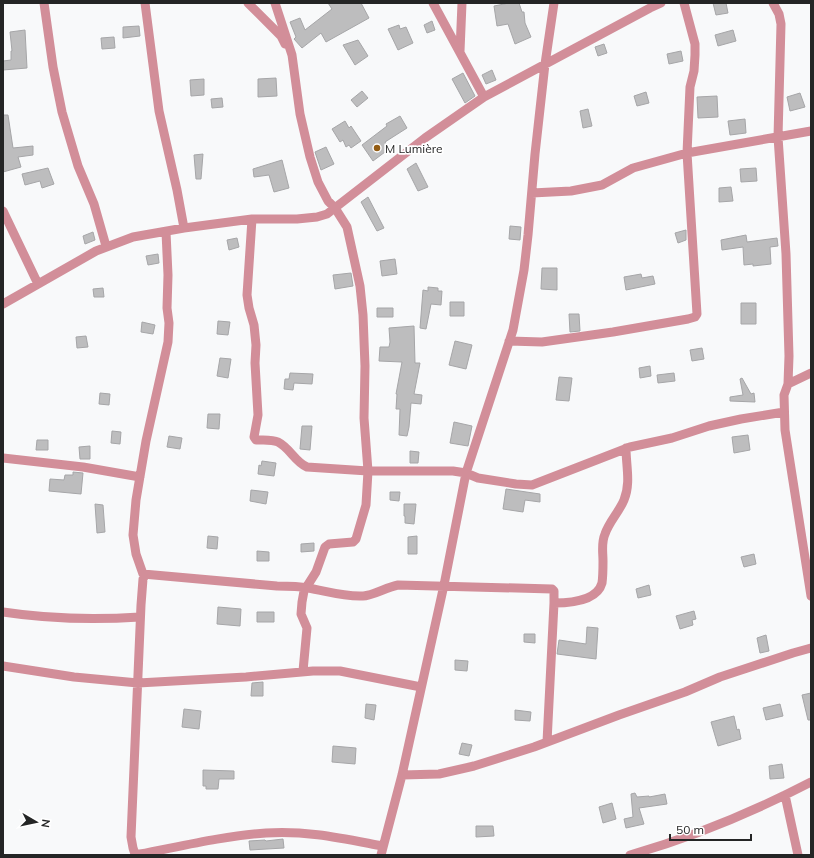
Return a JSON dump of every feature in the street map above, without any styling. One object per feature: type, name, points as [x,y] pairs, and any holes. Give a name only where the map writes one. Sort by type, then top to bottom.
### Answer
[{"type":"street","points":[[44,3],[53,67],[62,112],[78,166],[94,204],[106,246]]},
{"type":"street","points":[[145,3],[159,110],[184,228]]},
{"type":"street","points":[[248,3],[281,36],[292,55]]},
{"type":"street","points":[[275,3],[292,55],[300,114],[310,157],[318,182],[328,201],[347,227],[360,286],[363,315],[365,366],[364,418],[368,471],[366,505],[354,542],[329,544],[325,548],[316,572],[304,591],[301,614],[307,628],[302,671]]},
{"type":"street","points":[[433,3],[484,97]]},
{"type":"street","points":[[460,51],[462,3]]},
{"type":"street","points":[[145,575],[142,582],[140,617],[131,837],[135,854],[216,839],[267,833],[300,833],[320,835],[382,850],[402,775],[444,585],[466,473],[513,330],[524,270],[545,64],[554,3]]},
{"type":"street","points":[[3,304],[106,246],[133,237],[184,228],[252,219],[297,219],[322,216],[425,138],[484,97],[661,3]]},
{"type":"street","points":[[509,341],[542,342],[688,319],[696,316],[698,309],[688,153],[690,87],[694,71],[695,44],[684,3]]},
{"type":"street","points":[[772,3],[779,14],[781,24],[778,137],[786,254],[789,356],[788,384],[784,395],[785,430],[811,596]]},
{"type":"street","points":[[532,193],[571,191],[602,185],[633,168],[688,153],[811,131]]},
{"type":"street","points":[[3,211],[38,284]]},
{"type":"street","points":[[252,219],[247,295],[254,325],[256,345],[255,363],[258,414],[254,437],[256,440],[277,441],[283,445],[301,464],[307,467],[368,471],[434,471],[466,473],[478,478],[532,485],[626,448],[672,438],[709,426],[784,412]]},
{"type":"street","points":[[166,232],[168,275],[167,308],[169,323],[168,342],[146,441],[140,477],[133,535],[140,571],[145,575],[307,587],[344,595],[365,596],[385,588],[398,585],[552,588],[554,591],[554,603],[547,742]]},
{"type":"street","points":[[788,384],[811,373]]},
{"type":"street","points":[[554,603],[565,603],[584,599],[595,592],[602,584],[602,544],[604,535],[624,500],[629,483],[626,448]]},
{"type":"street","points":[[3,458],[83,467],[140,477]]},
{"type":"street","points":[[3,612],[30,616],[81,619],[140,617]]},
{"type":"street","points":[[402,775],[439,774],[474,766],[547,742],[720,678],[811,648]]},
{"type":"street","points":[[3,666],[74,677],[138,683],[246,677],[302,671],[340,671],[421,687]]},
{"type":"street","points":[[630,855],[672,843],[708,830],[811,782]]},
{"type":"street","points":[[785,795],[798,855]]},
{"type":"building","points":[[328,3],[361,3],[369,18],[326,42],[321,33],[302,48],[294,39],[296,37],[290,22],[300,18],[305,30],[332,9]]},
{"type":"building","points":[[519,3],[522,12],[524,12],[525,23],[531,37],[515,44],[508,24],[497,26],[494,6]]},
{"type":"building","points":[[713,3],[726,3],[728,13],[716,15]]},
{"type":"building","points":[[432,21],[435,30],[427,33],[424,25]]},
{"type":"building","points":[[399,25],[400,29],[406,27],[413,43],[398,50],[388,29]]},
{"type":"building","points":[[139,26],[140,36],[123,38],[123,27]]},
{"type":"building","points":[[25,30],[27,68],[3,70],[3,61],[11,60],[12,51],[10,32]]},
{"type":"building","points":[[733,30],[736,41],[718,46],[715,35]]},
{"type":"building","points":[[114,37],[115,48],[102,49],[101,38]]},
{"type":"building","points":[[358,40],[368,56],[355,65],[343,45]]},
{"type":"building","points":[[604,44],[607,53],[598,56],[595,47]]},
{"type":"building","points":[[681,51],[683,61],[669,64],[667,54]]},
{"type":"building","points":[[492,70],[496,80],[486,84],[482,75]]},
{"type":"building","points":[[463,73],[475,96],[465,103],[452,79]]},
{"type":"building","points":[[276,78],[277,96],[258,97],[258,79]]},
{"type":"building","points":[[204,79],[204,95],[191,96],[190,80]]},
{"type":"building","points":[[362,91],[368,98],[357,107],[351,100]]},
{"type":"building","points":[[646,92],[649,103],[637,106],[634,96]]},
{"type":"building","points":[[800,93],[805,107],[790,111],[787,97]]},
{"type":"building","points":[[717,96],[718,117],[698,118],[697,97]]},
{"type":"building","points":[[222,98],[223,107],[212,108],[211,99]]},
{"type":"building","points":[[588,109],[592,126],[583,128],[580,111]]},
{"type":"building","points":[[3,115],[8,115],[13,148],[33,146],[33,155],[18,157],[21,167],[3,172]]},
{"type":"building","points":[[400,116],[407,128],[385,142],[389,149],[373,161],[362,145],[387,126],[386,124]]},
{"type":"building","points":[[745,119],[746,133],[730,135],[728,121]]},
{"type":"building","points":[[345,121],[349,128],[351,126],[361,141],[351,148],[349,145],[346,147],[343,140],[340,142],[332,129]]},
{"type":"building","points":[[326,147],[334,164],[321,170],[315,152]]},
{"type":"building","points":[[203,154],[201,179],[196,179],[194,155]]},
{"type":"building","points":[[282,160],[289,188],[274,192],[269,175],[254,177],[253,169]]},
{"type":"building","points":[[416,163],[428,187],[418,191],[407,169]]},
{"type":"building","points":[[48,168],[54,184],[42,188],[40,181],[25,185],[22,174]]},
{"type":"building","points":[[756,168],[757,181],[741,182],[740,169]]},
{"type":"building","points":[[731,187],[733,201],[719,202],[719,188]]},
{"type":"building","points":[[368,197],[384,228],[377,231],[361,202]]},
{"type":"building","points":[[510,226],[521,227],[520,240],[509,239]]},
{"type":"building","points":[[686,230],[686,240],[678,243],[675,233]]},
{"type":"building","points":[[93,232],[95,240],[85,244],[83,236]]},
{"type":"building","points":[[746,235],[747,242],[777,238],[778,246],[770,247],[771,264],[753,266],[753,264],[744,265],[743,247],[722,250],[721,240]]},
{"type":"building","points":[[237,238],[239,247],[229,250],[227,240]]},
{"type":"building","points":[[158,254],[159,263],[148,265],[146,256]]},
{"type":"building","points":[[395,259],[397,274],[382,276],[380,261]]},
{"type":"building","points":[[542,268],[557,268],[557,290],[541,289]]},
{"type":"building","points":[[351,273],[353,286],[335,289],[333,275]]},
{"type":"building","points":[[641,274],[642,278],[653,276],[655,284],[626,290],[624,277]]},
{"type":"building","points":[[428,287],[438,288],[438,291],[442,291],[441,305],[431,304],[426,329],[420,328],[423,290],[428,291]]},
{"type":"building","points":[[103,288],[104,297],[94,297],[93,289]]},
{"type":"building","points":[[450,302],[464,302],[464,316],[450,316]]},
{"type":"building","points":[[741,303],[756,303],[756,324],[741,324]]},
{"type":"building","points":[[377,308],[393,308],[393,317],[377,317]]},
{"type":"building","points":[[569,314],[579,314],[580,331],[570,332]]},
{"type":"building","points":[[218,321],[230,322],[228,335],[217,334]]},
{"type":"building","points":[[142,322],[155,325],[153,334],[141,332]]},
{"type":"building","points":[[414,326],[415,363],[420,363],[414,394],[422,395],[421,404],[411,403],[407,436],[399,435],[400,409],[396,409],[396,394],[402,362],[379,361],[380,347],[389,347],[389,328]]},
{"type":"building","points":[[86,336],[88,347],[77,348],[76,337]]},
{"type":"building","points":[[455,341],[472,345],[466,369],[449,365]]},
{"type":"building","points":[[702,348],[704,359],[692,361],[690,350]]},
{"type":"building","points":[[220,358],[231,359],[228,378],[217,376]]},
{"type":"building","points":[[650,366],[651,376],[640,378],[639,368]]},
{"type":"building","points":[[290,373],[313,374],[312,384],[294,383],[293,390],[284,389],[285,379],[289,379]]},
{"type":"building","points":[[674,373],[675,381],[658,383],[657,375]]},
{"type":"building","points":[[559,377],[572,378],[569,401],[556,400]]},
{"type":"building","points":[[742,378],[751,394],[754,393],[755,402],[730,401],[730,397],[743,395],[740,379]]},
{"type":"building","points":[[100,393],[110,394],[109,405],[99,404]]},
{"type":"building","points":[[208,414],[220,414],[219,429],[207,428]]},
{"type":"building","points":[[454,422],[472,426],[468,446],[450,443]]},
{"type":"building","points":[[302,426],[312,426],[310,450],[300,449]]},
{"type":"building","points":[[112,431],[121,432],[120,444],[111,443]]},
{"type":"building","points":[[748,435],[750,450],[734,453],[732,437]]},
{"type":"building","points":[[169,436],[182,438],[180,449],[167,447]]},
{"type":"building","points":[[37,440],[48,440],[48,450],[36,450]]},
{"type":"building","points":[[90,446],[90,459],[80,459],[79,447]]},
{"type":"building","points":[[410,451],[419,452],[418,463],[410,463]]},
{"type":"building","points":[[262,461],[276,463],[274,476],[258,474],[259,465],[261,466]]},
{"type":"building","points":[[73,472],[83,473],[81,494],[49,491],[50,479],[64,480],[65,475],[73,475]]},
{"type":"building","points":[[506,489],[540,494],[540,502],[525,500],[523,512],[503,509]]},
{"type":"building","points":[[251,490],[268,492],[266,504],[250,501]]},
{"type":"building","points":[[390,492],[400,492],[399,501],[390,500]]},
{"type":"building","points":[[95,504],[103,505],[105,532],[97,533]]},
{"type":"building","points":[[404,504],[416,504],[414,524],[405,523]]},
{"type":"building","points":[[208,536],[218,537],[217,549],[207,548]]},
{"type":"building","points":[[417,536],[417,554],[408,554],[408,537]]},
{"type":"building","points":[[314,543],[314,551],[301,552],[301,544]]},
{"type":"building","points":[[257,551],[269,552],[269,561],[257,561]]},
{"type":"building","points":[[754,554],[756,564],[744,567],[741,557]]},
{"type":"building","points":[[649,585],[651,595],[638,598],[636,589]]},
{"type":"building","points":[[218,607],[241,609],[240,626],[217,624]]},
{"type":"building","points":[[694,611],[696,619],[692,620],[693,625],[680,629],[676,616]]},
{"type":"building","points":[[257,612],[274,612],[274,622],[257,622]]},
{"type":"building","points":[[587,627],[598,628],[596,659],[557,654],[559,640],[586,644]]},
{"type":"building","points":[[524,634],[535,634],[535,643],[524,642]]},
{"type":"building","points":[[766,635],[769,651],[760,653],[757,638]]},
{"type":"building","points":[[455,660],[468,661],[467,671],[455,670]]},
{"type":"building","points":[[263,682],[263,696],[251,696],[252,683]]},
{"type":"building","points":[[811,693],[811,720],[808,720],[802,695]]},
{"type":"building","points":[[366,704],[376,705],[374,720],[365,718]]},
{"type":"building","points":[[780,704],[783,716],[766,720],[763,708]]},
{"type":"building","points":[[184,709],[201,711],[199,729],[182,727]]},
{"type":"building","points":[[515,710],[531,712],[530,721],[515,720]]},
{"type":"building","points":[[734,716],[737,730],[739,729],[741,739],[718,746],[711,722]]},
{"type":"building","points":[[462,743],[472,745],[469,756],[459,754]]},
{"type":"building","points":[[333,746],[356,748],[355,764],[332,762]]},
{"type":"building","points":[[782,764],[784,778],[770,779],[769,766]]},
{"type":"building","points":[[203,770],[234,771],[234,779],[219,779],[218,789],[206,789],[206,786],[203,786]]},
{"type":"building","points":[[635,793],[637,797],[649,797],[665,794],[667,804],[639,808],[644,824],[626,828],[624,819],[633,817],[631,794]]},
{"type":"building","points":[[612,803],[616,819],[603,823],[599,807]]},
{"type":"building","points":[[476,826],[493,826],[494,836],[476,837]]},
{"type":"building","points":[[283,839],[284,848],[250,850],[249,841]]},
{"type":"place","name":"M Lumière","points":[[377,148]]}]
